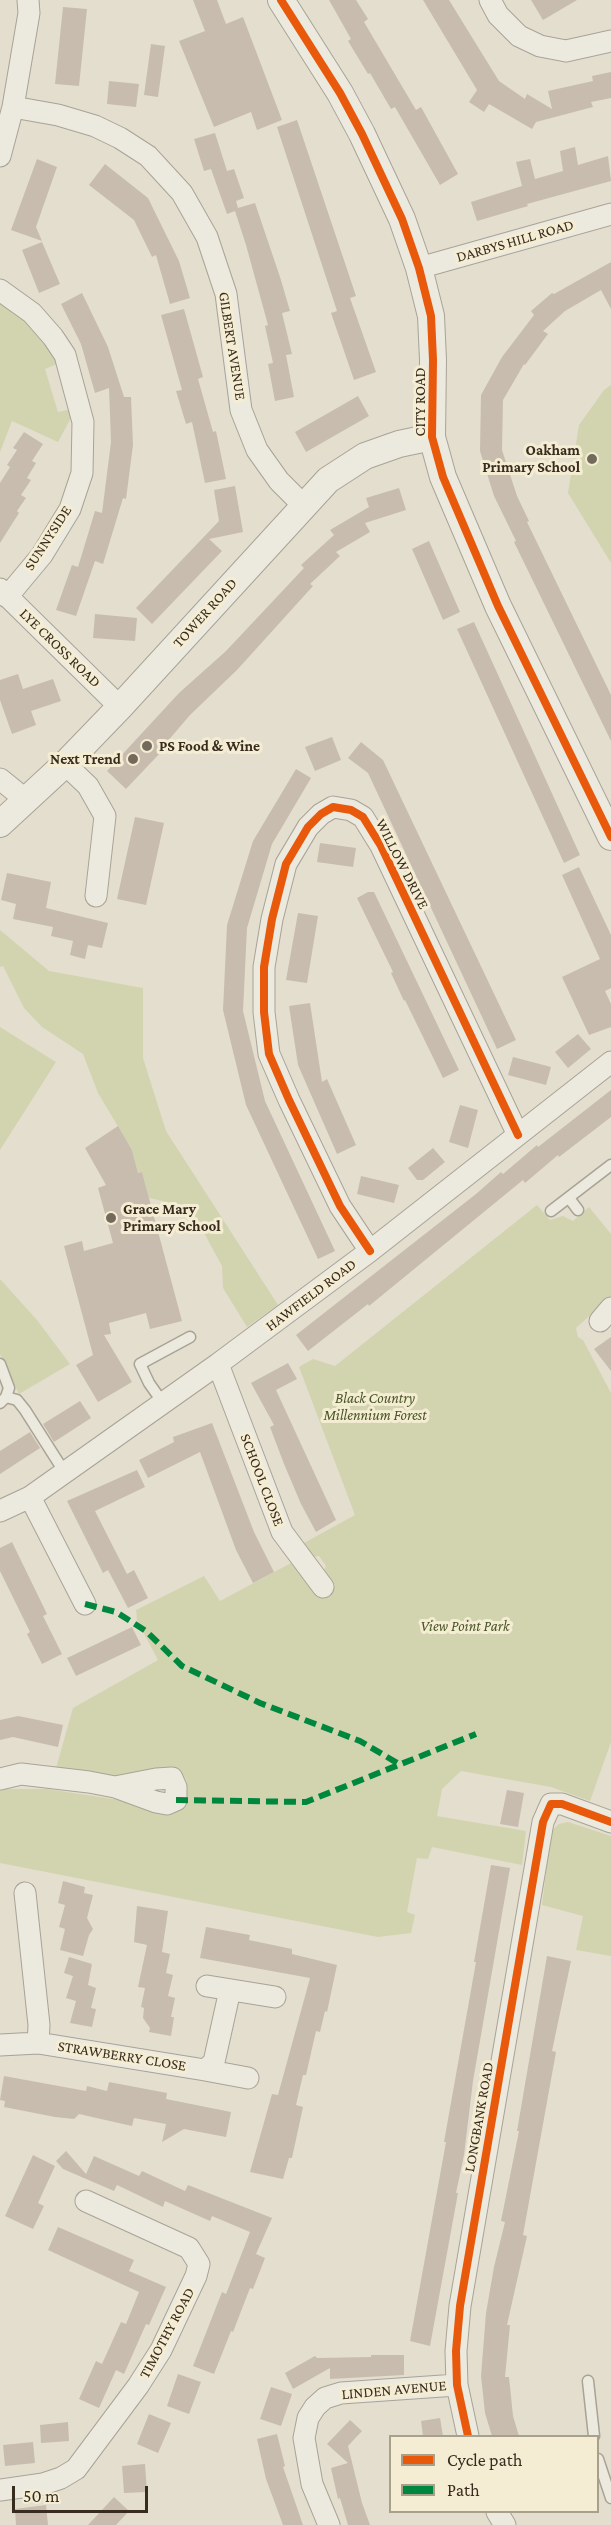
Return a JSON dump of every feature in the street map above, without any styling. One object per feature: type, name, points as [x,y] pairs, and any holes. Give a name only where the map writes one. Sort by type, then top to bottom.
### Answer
[{"type":"street","points":[[0,156],[13,107],[29,13],[28,0]]},
{"type":"street","name":"CITY ROAD","points":[[281,0],[334,83],[362,134],[402,219],[419,268],[431,316],[432,437],[443,477],[498,606],[611,837]]},
{"type":"street","points":[[490,0],[498,15],[519,36],[540,46],[566,51],[611,40]]},
{"type":"street","name":"GILBERT AVENUE","points":[[13,107],[58,115],[95,126],[120,138],[148,156],[182,193],[207,237],[226,294],[242,410],[249,430],[257,450],[279,481],[303,505]]},
{"type":"street","name":"DARBYS HILL ROAD","points":[[419,268],[611,214]]},
{"type":"street","name":"SUNNYSIDE","points":[[0,290],[32,313],[65,355],[83,422],[82,473],[70,509],[42,555],[3,593]]},
{"type":"street","name":"TOWER ROAD","points":[[0,824],[65,764],[120,707],[328,480],[365,456],[399,444],[432,437]]},
{"type":"street","name":"LYE CROSS ROAD","points":[[3,593],[120,707]]},
{"type":"street","points":[[65,764],[88,786],[105,816],[96,896]]},
{"type":"street","points":[[0,779],[26,800]]},
{"type":"street","name":"WILLOW DRIVE","points":[[370,1251],[340,1206],[285,1091],[269,1054],[264,1012],[264,967],[270,929],[286,864],[308,827],[321,814],[333,807],[351,810],[363,817],[381,846],[518,1135]]},
{"type":"street","name":"HAWFIELD ROAD","points":[[0,1511],[30,1497],[218,1364],[370,1251],[611,1062]]},
{"type":"street","name":"SCHOOL CLOSE","points":[[218,1364],[282,1532],[323,1587]]},
{"type":"street","points":[[30,1497],[85,1605]]},
{"type":"street","points":[[0,1779],[21,1774],[115,1787]]},
{"type":"street","name":"LONGBANK ROAD","points":[[468,2435],[457,2385],[456,2351],[460,2306],[543,1822],[551,1804],[562,1804],[611,1822]]},
{"type":"street","name":"STRAWBERRY CLOSE","points":[[25,1893],[39,2025],[38,2043]]},
{"type":"street","points":[[207,1986],[275,1997]]},
{"type":"street","name":"STRAWBERRY CLOSE","points":[[206,2070],[214,2062],[230,1990]]},
{"type":"street","name":"STRAWBERRY CLOSE","points":[[0,2045],[38,2043],[248,2078]]},
{"type":"street","name":"TIMOTHY ROAD","points":[[0,2490],[43,2484],[61,2478],[76,2469],[132,2395],[161,2350],[196,2276],[198,2264],[189,2248],[86,2201]]},
{"type":"street","name":"LINDEN AVENUE","points":[[329,2525],[312,2484],[304,2438],[308,2418],[315,2407],[325,2398],[340,2393],[457,2385]]},
{"type":"lane","points":[[551,1211],[611,1165]]},
{"type":"lane","points":[[569,1198],[578,1210]]},
{"type":"lane","points":[[163,1402],[149,1383],[140,1364],[190,1337]]},
{"type":"lane","points":[[0,1364],[9,1388],[3,1400],[17,1400],[65,1473]]},
{"type":"lane","points":[[588,2381],[594,2435]]},
{"type":"lane","points":[[599,2465],[611,2498]]},
{"type":"green space","points":[[0,297],[38,332],[57,364],[45,369],[58,412],[72,409],[73,414],[58,442],[12,421],[0,452]]},
{"type":"green space","name":"Oakham Primary School","points":[[611,385],[611,563],[568,493],[579,425],[604,390]]},
{"type":"green space","points":[[0,930],[49,971],[143,988],[143,1058],[166,1131],[278,1305],[247,1327],[223,1288],[222,1266],[190,1207],[149,1198],[142,1172],[138,1173],[132,1150],[98,1093],[83,1054],[42,1027],[24,1008],[3,966],[0,967]]},
{"type":"green space","points":[[0,1027],[56,1062],[0,1150]]},
{"type":"green space","name":"View Point Park","points":[[537,1205],[550,1220],[563,1216],[573,1221],[589,1207],[611,1234],[611,1296],[576,1328],[578,1337],[583,1340],[611,1393],[611,1742],[590,1801],[551,1787],[461,1771],[442,1789],[437,1816],[526,1831],[522,1865],[432,1847],[428,1859],[417,1858],[407,1912],[415,1915],[411,1933],[378,1937],[0,1863],[0,1789],[47,1789],[126,1801],[184,1796],[187,1781],[182,1773],[172,1770],[128,1780],[56,1768],[73,1708],[158,1660],[137,1620],[136,1610],[204,1576],[220,1601],[291,1563],[315,1590],[326,1566],[319,1556],[313,1557],[304,1543],[355,1515],[299,1367],[313,1359],[335,1366]]},
{"type":"green space","points":[[0,1279],[37,1320],[70,1364],[19,1394],[0,1354]]},
{"type":"green space","points":[[568,1822],[611,1836],[611,1956],[576,1950],[583,1916],[542,1905],[553,1829],[559,1824]]},
{"type":"building","points":[[193,0],[217,0],[226,24],[243,17],[282,120],[257,130],[251,112],[214,127],[179,41],[205,31]]},
{"type":"building","points":[[329,0],[356,0],[368,19],[364,22],[416,110],[421,107],[458,174],[440,185],[395,107],[391,109],[348,41],[351,39]]},
{"type":"building","points":[[423,0],[449,0],[499,81],[525,99],[527,94],[552,109],[548,91],[593,81],[592,76],[611,72],[611,98],[591,102],[593,107],[536,122],[532,129],[489,104],[484,112],[469,102],[477,90]]},
{"type":"building","points":[[531,0],[577,0],[543,20]]},
{"type":"building","points":[[63,7],[87,9],[79,86],[55,84]]},
{"type":"building","points":[[151,44],[165,46],[158,97],[144,95]]},
{"type":"building","points":[[109,81],[139,84],[136,107],[107,104]]},
{"type":"building","points":[[297,120],[356,296],[350,298],[376,372],[354,380],[331,313],[337,311],[277,127]]},
{"type":"building","points":[[215,133],[227,171],[234,169],[244,198],[236,201],[238,208],[255,203],[280,277],[290,311],[282,313],[292,354],[286,355],[294,397],[275,401],[268,364],[273,363],[265,326],[268,325],[246,245],[235,211],[227,214],[211,169],[204,171],[194,139]]},
{"type":"building","points":[[575,147],[578,165],[608,156],[611,181],[527,204],[528,206],[477,221],[471,202],[522,186],[516,162],[530,159],[535,179],[563,171],[560,151]]},
{"type":"building","points":[[37,159],[57,167],[36,227],[42,241],[11,230]]},
{"type":"building","points":[[105,164],[148,198],[179,261],[190,298],[170,304],[156,255],[152,257],[134,220],[89,185]]},
{"type":"building","points":[[42,242],[60,284],[39,293],[22,250]]},
{"type":"building","points":[[611,262],[611,309],[601,290],[565,311],[543,331],[548,334],[524,364],[503,400],[502,450],[517,496],[529,521],[527,522],[611,695],[611,741],[514,542],[516,541],[494,496],[480,451],[481,395],[502,357],[534,315],[531,311],[552,293],[554,294]]},
{"type":"building","points":[[82,293],[108,347],[124,397],[131,397],[133,445],[126,499],[123,498],[103,564],[95,561],[76,616],[56,610],[72,565],[78,567],[95,511],[102,513],[111,442],[109,388],[95,393],[81,344],[61,304]]},
{"type":"building","points":[[184,309],[203,377],[198,379],[213,432],[216,431],[226,479],[205,483],[192,422],[186,424],[176,391],[182,390],[161,315]]},
{"type":"building","points":[[358,396],[369,416],[306,452],[295,432]]},
{"type":"building","points":[[24,432],[43,444],[32,461],[36,463],[27,478],[31,480],[21,495],[26,498],[0,543],[0,483],[10,467],[7,465],[17,450],[13,448]]},
{"type":"building","points":[[235,486],[243,532],[209,539],[222,551],[152,624],[136,608],[219,521],[214,490]]},
{"type":"building","points":[[399,488],[406,510],[365,523],[370,532],[336,552],[340,556],[310,584],[313,586],[237,670],[190,715],[160,750],[162,751],[126,789],[107,771],[179,693],[226,651],[304,568],[301,565],[334,535],[330,530],[369,507],[366,498]]},
{"type":"building","points":[[429,541],[460,612],[443,620],[412,549]]},
{"type":"building","points":[[95,614],[137,618],[135,641],[93,638]]},
{"type":"building","points":[[474,622],[580,855],[564,863],[457,629]]},
{"type":"building","points":[[18,674],[23,689],[53,679],[61,701],[31,711],[36,725],[12,734],[0,700],[0,680]]},
{"type":"building","points":[[332,737],[341,760],[315,771],[305,747]]},
{"type":"building","points":[[361,742],[383,760],[516,1040],[497,1049],[368,773],[348,758]]},
{"type":"building","points":[[296,769],[311,778],[272,844],[247,928],[243,1011],[265,1101],[335,1251],[318,1259],[246,1105],[223,1010],[227,925],[253,841]]},
{"type":"building","points":[[135,817],[164,823],[146,905],[117,899]]},
{"type":"building","points":[[320,843],[356,848],[353,867],[317,862]]},
{"type":"building","points":[[579,867],[611,935],[611,988],[605,991],[611,1004],[611,1027],[589,1035],[562,977],[600,959],[562,875]]},
{"type":"building","points":[[7,873],[51,882],[46,908],[108,923],[102,948],[88,945],[85,959],[70,955],[73,941],[51,936],[53,927],[13,919],[16,904],[1,900]]},
{"type":"building","points":[[368,892],[374,892],[459,1070],[443,1078],[404,1001],[391,973],[393,972],[357,898]]},
{"type":"building","points":[[298,913],[318,916],[307,983],[286,980]]},
{"type":"building","points":[[310,1003],[322,1082],[327,1079],[356,1145],[337,1154],[298,1065],[289,1006]]},
{"type":"building","points":[[578,1034],[591,1049],[568,1068],[555,1052]]},
{"type":"building","points":[[513,1057],[551,1067],[546,1085],[508,1075]]},
{"type":"building","points":[[611,1090],[611,1117],[559,1157],[558,1155],[525,1183],[523,1180],[369,1306],[368,1304],[308,1351],[296,1335],[501,1172],[503,1174],[537,1145],[538,1147]]},
{"type":"building","points":[[460,1105],[478,1110],[468,1148],[449,1142]]},
{"type":"building","points":[[118,1126],[132,1150],[138,1173],[142,1172],[182,1321],[150,1329],[146,1313],[109,1323],[111,1334],[104,1335],[132,1382],[98,1402],[76,1365],[93,1355],[64,1246],[82,1241],[84,1251],[113,1243],[98,1188],[106,1185],[85,1148]]},
{"type":"building","points":[[433,1148],[445,1162],[423,1180],[417,1180],[408,1168]]},
{"type":"building","points":[[361,1176],[399,1185],[394,1203],[357,1194]]},
{"type":"building","points":[[611,1337],[611,1371],[594,1349]]},
{"type":"building","points":[[288,1363],[297,1379],[276,1390],[336,1520],[316,1532],[284,1464],[270,1427],[274,1425],[251,1383]]},
{"type":"building","points":[[80,1401],[91,1418],[54,1442],[43,1424]]},
{"type":"building","points":[[212,1423],[254,1532],[274,1572],[253,1583],[236,1550],[200,1452],[148,1478],[139,1460],[174,1442],[173,1437]]},
{"type":"building","points":[[30,1432],[40,1448],[0,1474],[0,1451]]},
{"type":"building","points":[[137,1470],[145,1487],[95,1511],[127,1574],[134,1570],[148,1598],[128,1608],[108,1570],[103,1573],[67,1501]]},
{"type":"building","points":[[12,1542],[47,1614],[43,1616],[62,1654],[42,1664],[27,1634],[30,1632],[0,1571],[0,1548]]},
{"type":"building","points":[[132,1627],[141,1645],[76,1676],[67,1658]]},
{"type":"building","points":[[18,1716],[63,1725],[58,1747],[13,1737],[0,1740],[0,1720]]},
{"type":"building","points":[[507,1790],[524,1793],[518,1827],[500,1824]]},
{"type":"building","points":[[491,1865],[510,1868],[473,2081],[464,2155],[456,2193],[458,2193],[430,2346],[410,2341],[446,2142],[444,2142]]},
{"type":"building","points":[[63,1881],[85,1887],[84,1893],[93,1895],[87,1918],[93,1929],[83,1956],[60,1950],[65,1929],[59,1927],[65,1905],[58,1903]]},
{"type":"building","points":[[137,1906],[168,1911],[162,1952],[170,1954],[166,1973],[173,1975],[168,1996],[175,1998],[171,2017],[174,2017],[171,2036],[149,2032],[150,2028],[143,2018],[144,2008],[141,2007],[145,1988],[138,1987],[147,1945],[134,1942]]},
{"type":"building","points":[[206,1927],[250,1935],[249,1940],[292,1949],[292,1954],[337,1965],[327,2012],[325,2011],[320,2032],[316,2031],[306,2075],[303,2075],[296,2105],[303,2107],[292,2158],[289,2158],[283,2179],[250,2172],[272,2094],[278,2095],[310,1978],[200,1958]]},
{"type":"building","points":[[547,1956],[571,1961],[552,2051],[556,2052],[523,2235],[527,2236],[507,2325],[510,2325],[505,2377],[509,2377],[513,2416],[519,2435],[492,2435],[485,2413],[481,2376],[486,2313],[505,2222],[501,2221],[519,2131],[517,2131]]},
{"type":"building","points":[[69,1957],[92,1964],[88,1985],[96,1988],[91,2008],[96,2009],[92,2027],[70,2023],[76,2001],[66,1998],[73,1976],[64,1973]]},
{"type":"building","points":[[4,2076],[86,2091],[87,2086],[107,2091],[109,2082],[167,2093],[166,2099],[231,2112],[226,2137],[184,2129],[162,2142],[166,2124],[134,2118],[132,2126],[79,2114],[74,2119],[4,2107],[5,2101],[0,2100]]},
{"type":"building","points":[[66,2151],[86,2174],[94,2156],[139,2176],[142,2171],[185,2191],[188,2185],[272,2218],[256,2254],[265,2258],[214,2374],[193,2366],[222,2292],[226,2294],[250,2232],[212,2216],[210,2221],[165,2201],[163,2207],[117,2185],[114,2191],[63,2169],[56,2161]]},
{"type":"building","points":[[33,2155],[55,2166],[38,2203],[44,2206],[33,2229],[5,2216]]},
{"type":"building","points":[[58,2227],[134,2260],[129,2271],[166,2287],[149,2325],[146,2324],[124,2374],[116,2370],[99,2408],[79,2399],[96,2361],[102,2364],[121,2322],[126,2324],[139,2292],[48,2250]]},
{"type":"building","points":[[371,2355],[404,2355],[404,2375],[330,2379],[330,2368],[293,2389],[285,2373],[315,2356],[317,2358],[371,2357]]},
{"type":"building","points":[[178,2374],[201,2382],[189,2414],[167,2406]]},
{"type":"building","points":[[271,2387],[292,2394],[281,2426],[260,2419]]},
{"type":"building","points":[[149,2414],[171,2423],[158,2453],[137,2444]]},
{"type":"building","points":[[440,2418],[443,2435],[423,2435],[421,2421]]},
{"type":"building","points":[[350,2420],[362,2431],[348,2446],[362,2503],[370,2525],[348,2525],[340,2498],[338,2499],[331,2468],[348,2463],[327,2444]]},
{"type":"building","points":[[68,2422],[69,2441],[41,2443],[40,2425]]},
{"type":"building","points":[[277,2434],[285,2466],[283,2467],[303,2525],[283,2525],[266,2479],[257,2439]]},
{"type":"building","points":[[33,2442],[35,2463],[5,2466],[3,2445]]},
{"type":"building","points":[[145,2464],[147,2492],[124,2493],[122,2466]]},
{"type":"building","points":[[114,2497],[129,2511],[116,2525],[88,2525]]},
{"type":"building","points":[[46,2505],[48,2525],[16,2525],[15,2509]]},
{"type":"marked path","points":[[85,1604],[116,1612],[146,1631],[182,1666],[260,1703],[360,1741],[399,1764]]},
{"type":"marked path","points":[[176,1800],[306,1802],[476,1734]]},
{"type":"cycle path","points":[[281,0],[340,93],[402,219],[419,268],[431,316],[432,437],[443,477],[498,606],[611,837]]},
{"type":"cycle path","points":[[370,1251],[340,1206],[289,1100],[269,1054],[264,1012],[264,967],[272,919],[286,864],[308,827],[321,814],[333,807],[351,810],[363,817],[381,846],[518,1135]]},
{"type":"cycle path","points":[[468,2435],[457,2385],[456,2351],[460,2306],[543,1822],[551,1804],[562,1804],[611,1822]]},
{"type":"place","name":"Oakham Primary School","points":[[592,459]]},
{"type":"place","name":"PS Food & Wine","points":[[147,746]]},
{"type":"place","name":"Next Trend","points":[[133,759]]},
{"type":"place","name":"Grace Mary Primary School","points":[[111,1218]]},
{"type":"park label","name":"Black Country Millennium Forest","points":[[375,1406]]}]
